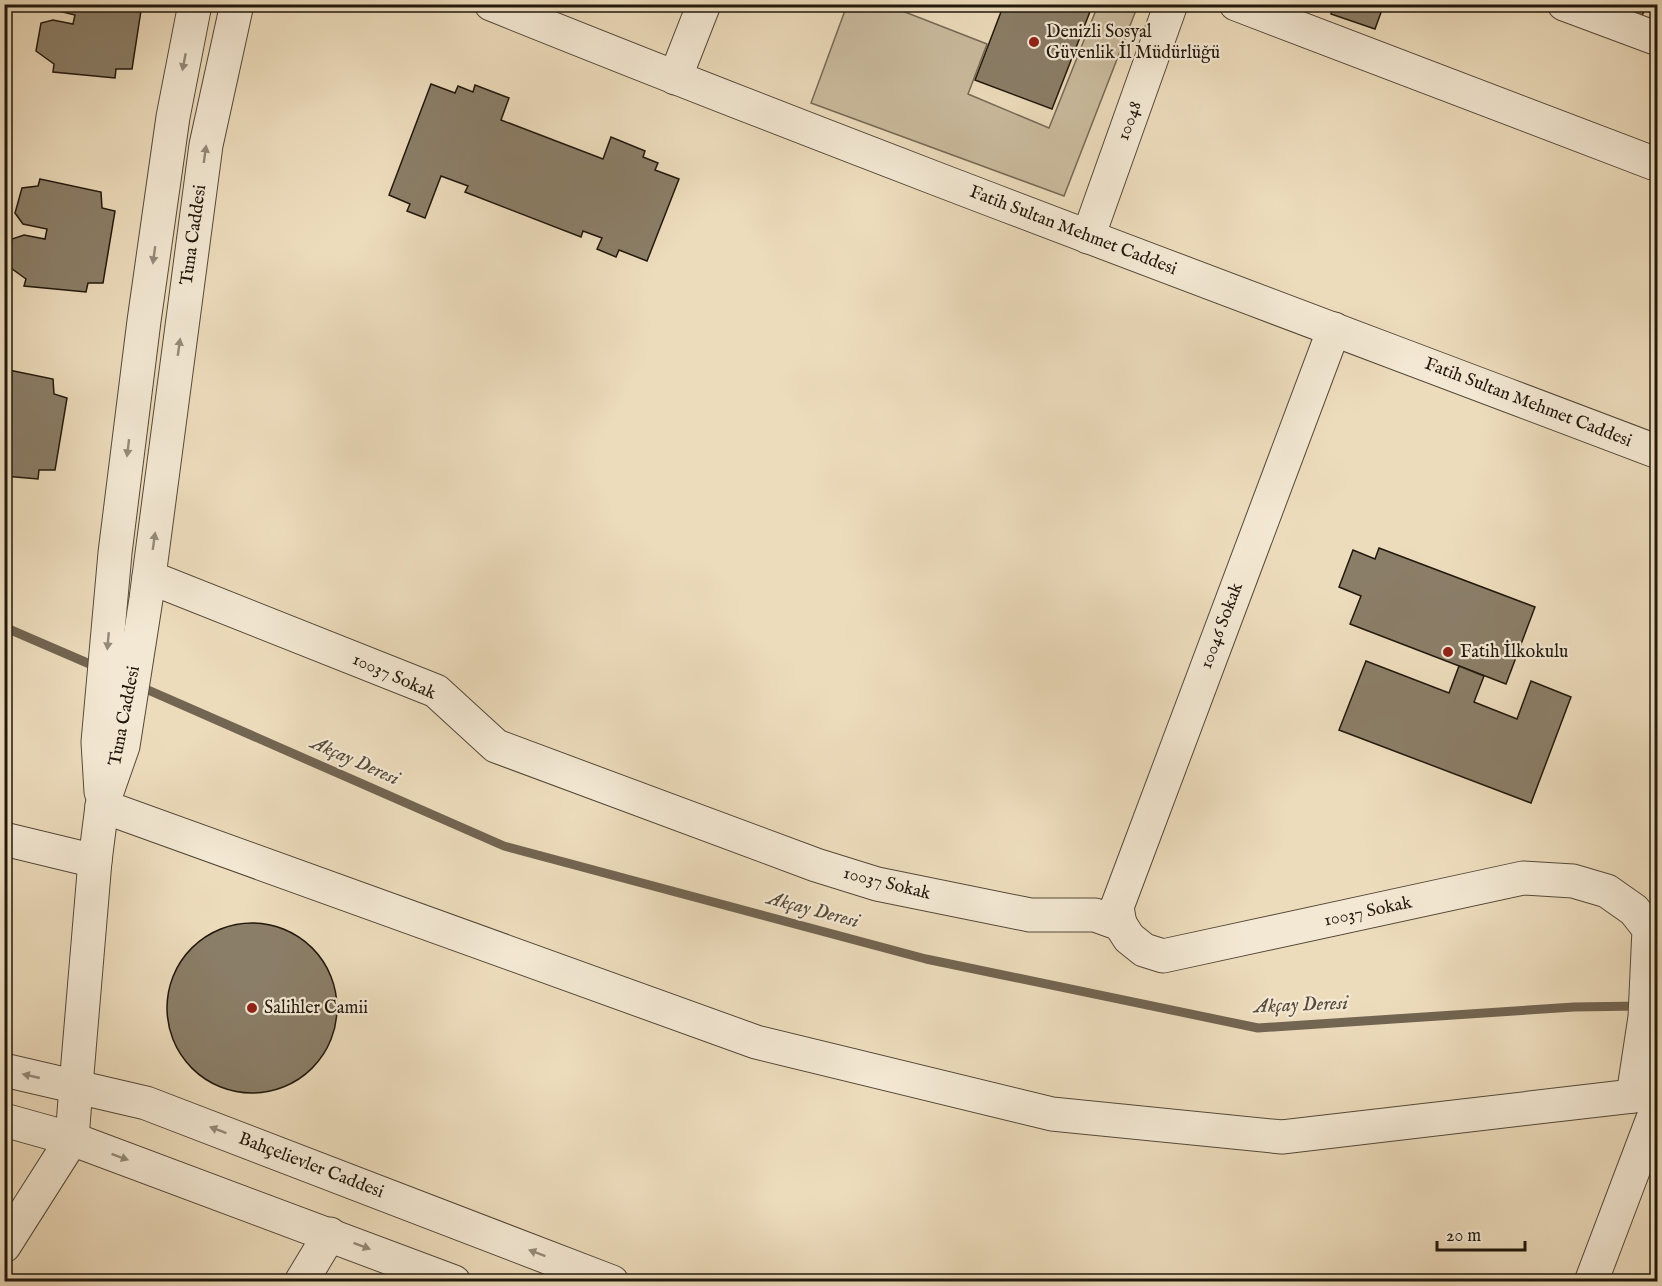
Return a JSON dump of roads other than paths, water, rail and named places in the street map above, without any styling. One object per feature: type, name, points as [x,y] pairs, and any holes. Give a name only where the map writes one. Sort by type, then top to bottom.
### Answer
[{"type":"street","name":"Tuna Caddesi","points":[[110,744],[115,553],[144,321],[173,117],[195,4]]},
{"type":"street","name":"Tuna Caddesi","points":[[72,1139],[95,861],[110,744],[147,588],[206,145],[237,4]]},
{"type":"street","name":"Fatih Sultan Mehmet Caddesi","points":[[491,4],[675,78],[1088,237],[1658,452]]},
{"type":"street","points":[[675,78],[704,4]]},
{"type":"street","name":"10048","points":[[1088,237],[1171,4]]},
{"type":"street","points":[[1236,4],[1658,165]]},
{"type":"street","points":[[1564,4],[1658,39]]},
{"type":"street","name":"10046 Sokak","points":[[1120,924],[1117,907],[1334,329]]},
{"type":"street","name":"10037 Sokak","points":[[147,588],[436,691],[496,746],[816,865],[877,884],[1030,915],[1095,915],[1120,924],[1136,944],[1144,950],[1163,957],[1523,878],[1573,881],[1607,891],[1634,910],[1649,929],[1645,1017],[1649,1096]]},
{"type":"street","points":[[102,806],[756,1042],[1052,1114],[1282,1137],[1649,1096],[1591,1281]]},
{"type":"street","points":[[4,838],[95,861]]},
{"type":"street","name":"Bahçelievler Caddesi","points":[[4,1070],[146,1103],[612,1281]]},
{"type":"street","points":[[4,1120],[72,1139],[454,1281]]},
{"type":"street","points":[[4,1245],[72,1139]]},
{"type":"street","points":[[301,1281],[330,1234]]},
{"type":"waterway","name":"Akçay Deresi","points":[[4,627],[99,668]]},
{"type":"waterway","name":"Akçay Deresi","points":[[139,686],[504,846],[926,959],[1258,1028],[1574,1007],[1641,1006]]},
{"type":"place","name":"Denizli Sosyal Güvenlik İl Müdürlüğü","points":[[1034,42]]},
{"type":"place","name":"Fatih İlkokulu","points":[[1448,652]]},
{"type":"place","name":"Salihler Camii","points":[[252,1008]]}]
